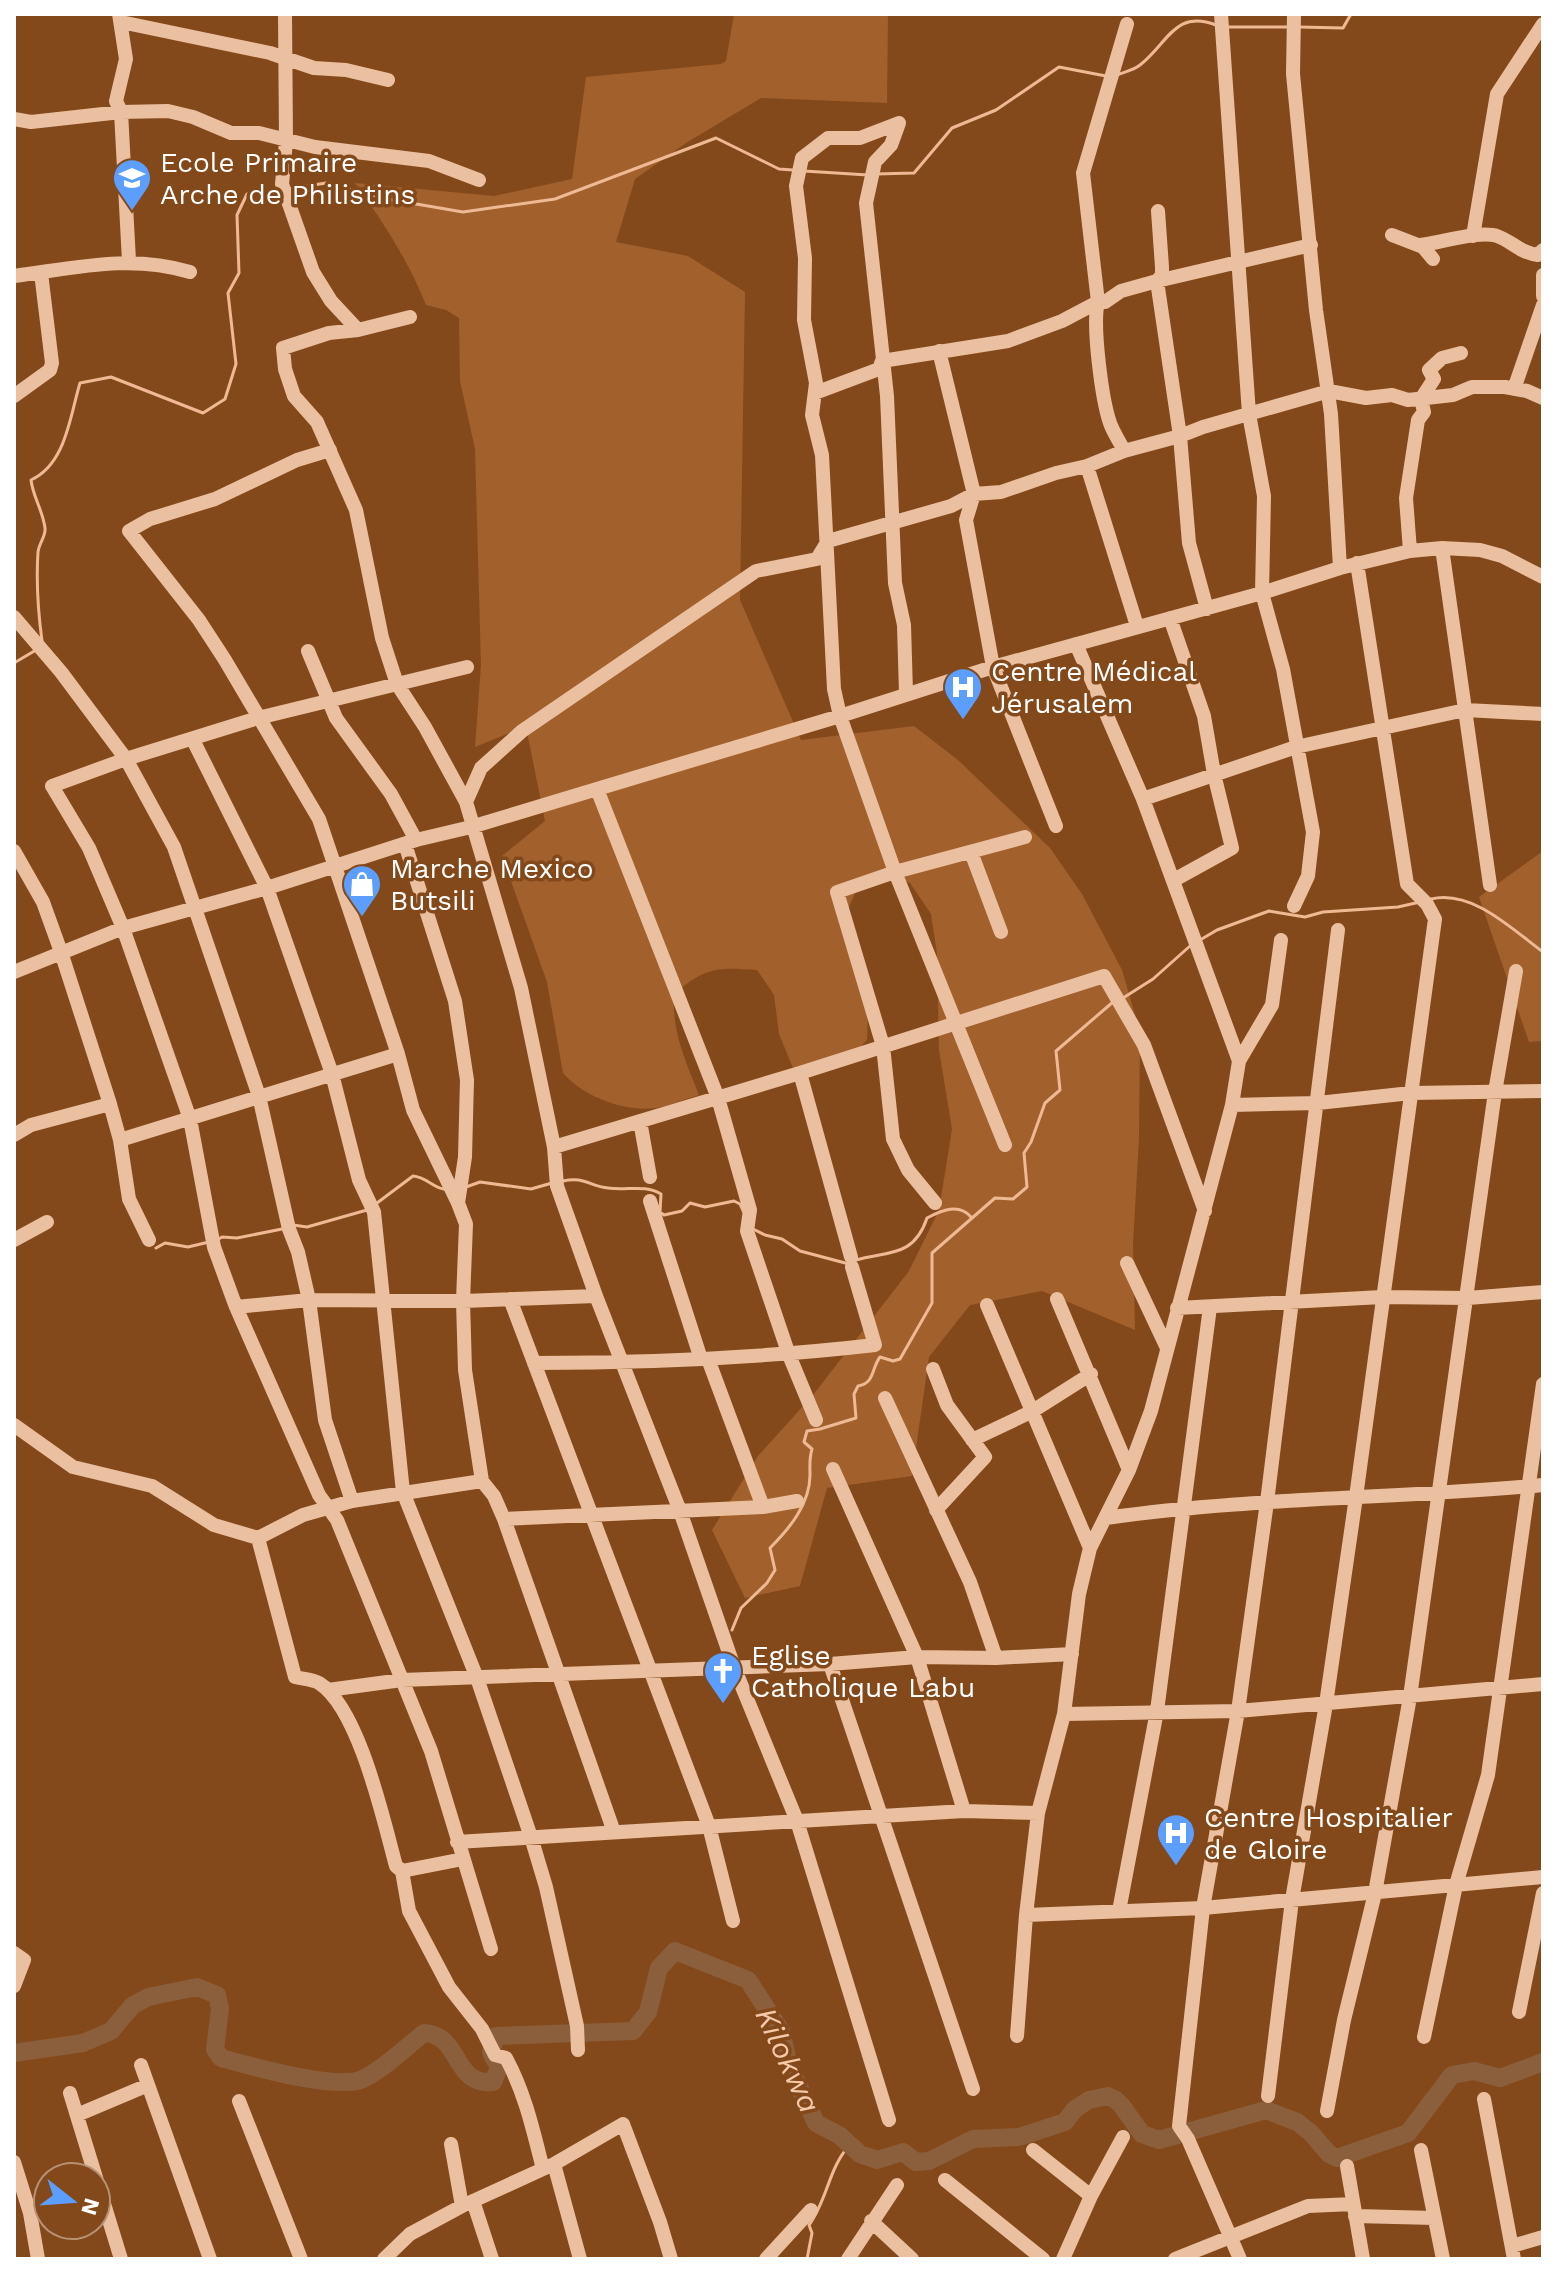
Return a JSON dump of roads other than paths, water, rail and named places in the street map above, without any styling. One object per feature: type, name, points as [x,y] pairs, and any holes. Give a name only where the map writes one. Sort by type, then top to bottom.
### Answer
[{"type":"street","points":[[285,14],[286,141],[282,184],[313,272],[331,301],[358,330]]},
{"type":"street","points":[[1294,17],[1293,74],[1316,310],[1329,391],[1340,568]]},
{"type":"street","points":[[129,261],[121,112],[116,101],[126,59],[120,18],[286,57],[314,68],[346,70],[388,80]]},
{"type":"street","points":[[1221,23],[1249,414],[1264,496],[1262,593],[1283,669],[1313,832],[1308,876],[1294,906]]},
{"type":"street","points":[[1124,451],[1110,423],[1103,393],[1098,302],[1083,173],[1127,24]]},
{"type":"street","points":[[1473,236],[1497,94],[1543,24]]},
{"type":"street","points":[[14,119],[31,122],[121,112],[168,111],[193,117],[231,133],[259,133],[286,141],[429,161],[479,180]]},
{"type":"street","points":[[906,693],[904,625],[895,583],[887,396],[866,203],[875,162],[891,145],[899,123],[860,138],[828,138],[802,158],[796,186],[805,258],[804,320],[808,352],[814,365],[812,415],[822,455],[834,689],[840,716],[895,872],[1005,1145]]},
{"type":"street","points":[[1158,211],[1162,275],[1157,281],[1180,436],[1189,543],[1207,609]]},
{"type":"street","points":[[1392,235],[1420,245],[1433,259]]},
{"type":"street","points":[[1420,245],[1497,235],[1542,262],[1543,296]]},
{"type":"street","points":[[882,361],[1008,341],[1062,321],[1098,302],[1105,302],[1121,291],[1311,245]]},
{"type":"street","points":[[14,276],[129,261],[162,263],[190,272]]},
{"type":"street","points":[[14,396],[50,370],[52,363],[41,273]]},
{"type":"street","points":[[1514,389],[1543,305]]},
{"type":"street","points":[[410,317],[358,330],[329,333],[283,348],[285,369],[294,396],[312,413],[356,510],[382,638],[397,684],[425,727],[466,802],[521,988],[554,1147],[556,1182],[596,1296],[680,1511],[734,1667],[797,1821],[889,2120]]},
{"type":"street","points":[[939,351],[974,494],[966,520],[993,667],[1056,826]]},
{"type":"street","points":[[1410,551],[1406,498],[1418,420],[1424,412],[1421,399],[1434,379],[1429,370],[1442,358],[1461,353]]},
{"type":"street","points":[[815,393],[879,369],[882,361]]},
{"type":"street","points":[[466,802],[481,768],[522,731],[756,571],[817,559],[828,541],[951,506],[974,494],[1001,492],[1087,466],[1124,451],[1329,391],[1366,398],[1392,395],[1408,400],[1453,395],[1472,387],[1514,389],[1543,398]]},
{"type":"street","points":[[330,450],[297,460],[215,499],[150,519],[129,531],[199,620],[319,819],[398,1054],[413,1110],[466,1224],[463,1301],[465,1370],[482,1481],[494,1496],[504,1519],[614,1832]]},
{"type":"street","points":[[1087,466],[1137,626]]},
{"type":"street","points":[[1442,548],[1490,885]]},
{"type":"street","points":[[14,972],[123,928],[267,888],[410,842],[471,827],[993,667],[1207,609],[1357,563],[1410,551],[1442,548],[1480,550],[1502,556],[1543,577]]},
{"type":"street","points":[[1268,2096],[1292,1900],[1326,1704],[1435,919],[1407,884],[1357,563]]},
{"type":"street","points":[[14,617],[126,759],[174,847],[259,1096],[288,1225],[309,1300],[325,1420],[352,1501]]},
{"type":"street","points":[[1170,618],[1204,716],[1232,848],[1174,880]]},
{"type":"street","points":[[1076,644],[1143,799],[1239,1061]]},
{"type":"street","points":[[308,651],[336,718],[391,794],[410,842],[455,1001],[467,1080],[465,1157],[458,1203]]},
{"type":"street","points":[[467,667],[258,718],[126,759],[52,786],[89,848],[123,928],[190,1119],[213,1243],[236,1307],[319,1495],[337,1520],[431,1751],[491,1949]]},
{"type":"street","points":[[1143,799],[1296,747],[1465,710],[1543,714]]},
{"type":"street","points":[[193,740],[267,888],[332,1074],[359,1180],[372,1208],[403,1492],[477,1678],[531,1837],[546,1887],[577,2026],[578,2046]]},
{"type":"street","points":[[597,789],[718,1098],[750,1210],[748,1228],[789,1355],[816,1420]]},
{"type":"street","points":[[935,1203],[908,1170],[893,1139],[883,1046],[837,892],[895,872],[1025,837]]},
{"type":"street","points":[[14,851],[43,902],[61,952],[120,1140],[129,1199],[149,1240]]},
{"type":"street","points":[[971,852],[1001,932]]},
{"type":"street","points":[[1240,2259],[1184,2133],[1203,1908],[1238,1711],[1267,1502],[1338,930]]},
{"type":"street","points":[[1017,2036],[1038,1813],[1064,1714],[1079,1594],[1090,1548],[1129,1470],[1151,1411],[1232,1105],[1239,1061],[1272,1005],[1281,940]]},
{"type":"street","points":[[1327,2111],[1344,2020],[1375,1893],[1410,1697],[1495,1092],[1516,971]]},
{"type":"street","points":[[554,1147],[1104,976],[1144,1045],[1205,1211]]},
{"type":"street","points":[[120,1140],[398,1054]]},
{"type":"street","points":[[534,1363],[622,1363],[789,1355],[875,1345],[800,1073]]},
{"type":"street","points":[[1232,1105],[1318,1103],[1411,1093],[1543,1091]]},
{"type":"street","points":[[14,1135],[31,1125],[110,1104]]},
{"type":"street","points":[[640,1121],[650,1177]]},
{"type":"street","points":[[650,1201],[705,1359],[763,1507]]},
{"type":"street","points":[[14,1240],[47,1222]]},
{"type":"street","points":[[1127,1263],[1167,1348]]},
{"type":"street","points":[[1177,1308],[1382,1297],[1468,1298],[1543,1292]]},
{"type":"street","points":[[236,1307],[309,1300],[463,1301],[596,1296]]},
{"type":"street","points":[[510,1299],[709,1826],[733,1921]]},
{"type":"street","points":[[1057,1299],[1129,1470]]},
{"type":"street","points":[[987,1305],[1090,1548]]},
{"type":"street","points":[[1119,1911],[1157,1711],[1210,1307]]},
{"type":"street","points":[[933,1369],[947,1405],[985,1457],[936,1510]]},
{"type":"street","points":[[972,1440],[1031,1412],[1091,1374]]},
{"type":"street","points":[[1424,2037],[1456,1885],[1488,1775],[1536,1486],[1543,1384]]},
{"type":"street","points":[[885,1398],[970,1582],[996,1658]]},
{"type":"street","points":[[14,1425],[73,1467],[152,1486],[214,1525],[258,1538],[303,1515],[352,1501],[482,1481]]},
{"type":"street","points":[[833,1469],[917,1657],[964,1811]]},
{"type":"street","points":[[1106,1518],[1182,1507],[1536,1486]]},
{"type":"street","points":[[504,1519],[763,1507],[797,1501]]},
{"type":"street","points":[[258,1538],[295,1677],[316,1681],[328,1690],[359,1740],[396,1866],[402,1871],[409,1911],[449,1987],[495,2055],[506,2058],[518,2079],[580,2259]]},
{"type":"street","points":[[328,1690],[402,1680],[830,1664],[917,1657],[996,1658],[1072,1654]]},
{"type":"street","points":[[830,1664],[973,2089]]},
{"type":"street","points":[[1064,1714],[1238,1711],[1543,1684]]},
{"type":"street","points":[[457,1842],[964,1811],[1038,1813]]},
{"type":"street","points":[[402,1871],[463,1859]]},
{"type":"street","points":[[1026,1915],[1203,1908],[1543,1877]]},
{"type":"street","points":[[1519,2012],[1543,1893]]},
{"type":"street","points":[[14,1953],[24,1960],[14,1986]]},
{"type":"street","points":[[141,2065],[210,2259]]},
{"type":"street","points":[[77,2115],[148,2085]]},
{"type":"street","points":[[70,2093],[121,2259]]},
{"type":"street","points":[[1484,2099],[1513,2252],[1543,2237]]},
{"type":"street","points":[[239,2101],[301,2259]]},
{"type":"street","points":[[390,2257],[410,2234],[548,2166],[623,2124],[671,2259]]},
{"type":"street","points":[[1063,2259],[1091,2196],[1123,2137]]},
{"type":"street","points":[[451,2144],[468,2203],[492,2259]]},
{"type":"street","points":[[1033,2150],[1091,2196]]},
{"type":"street","points":[[1421,2150],[1443,2259]]},
{"type":"street","points":[[14,2162],[30,2213],[38,2259]]},
{"type":"street","points":[[1347,2166],[1363,2259]]},
{"type":"street","points":[[945,2180],[1043,2259]]},
{"type":"street","points":[[848,2259],[897,2185]]},
{"type":"street","points":[[1175,2259],[1308,2206],[1435,2218]]},
{"type":"street","points":[[767,2258],[811,2210]]},
{"type":"street","points":[[871,2221],[912,2259]]},
{"type":"street","points":[[767,2258],[773,2253],[784,2259]]},
{"type":"waterway","points":[[1299,27],[1343,28],[1351,14]]},
{"type":"waterway","points":[[1117,75],[1140,65],[1181,25],[1191,21],[1216,25]]},
{"type":"waterway","points":[[1227,27],[1287,27]]},
{"type":"waterway","points":[[876,174],[914,173],[952,128],[996,110],[1059,67],[1106,76]]},
{"type":"waterway","points":[[288,189],[326,183],[387,199],[463,212],[555,199],[716,138],[779,169],[793,170]]},
{"type":"waterway","points":[[804,171],[868,175]]},
{"type":"waterway","points":[[42,641],[37,563],[45,528],[31,480],[43,473],[59,451],[80,383],[111,377],[203,413],[225,399],[236,364],[228,293],[239,273],[237,215],[247,194],[280,190]]},
{"type":"waterway","points":[[14,663],[36,650]]},
{"type":"waterway","points":[[1431,899],[1462,900],[1477,906],[1543,952]]},
{"type":"waterway","points":[[1200,940],[1217,930],[1269,911],[1305,917],[1323,912],[1398,907],[1420,902]]},
{"type":"waterway","points":[[1123,998],[1153,979],[1190,946]]},
{"type":"waterway","points":[[732,1630],[741,1608],[767,1583],[775,1570],[770,1548],[791,1524],[806,1496],[812,1449],[804,1442],[807,1431],[856,1418],[854,1394],[858,1386],[870,1379],[880,1357],[893,1361],[900,1359],[932,1303],[932,1253],[995,1198],[1013,1199],[1027,1187],[1024,1153],[1045,1103],[1060,1090],[1056,1051],[1113,1002]]},
{"type":"waterway","points":[[377,1203],[413,1176],[444,1189]]},
{"type":"waterway","points":[[563,1181],[655,1191],[661,1194],[660,1212],[664,1215],[682,1211],[690,1203],[705,1207],[734,1201],[740,1204],[744,1213]]},
{"type":"waterway","points":[[466,1187],[480,1182],[531,1189],[552,1183]]},
{"type":"waterway","points":[[856,1260],[908,1246],[922,1231],[927,1218],[939,1212],[956,1209],[971,1217]]},
{"type":"waterway","points":[[293,1225],[307,1227],[367,1210]]},
{"type":"waterway","points":[[217,1240],[282,1229]]},
{"type":"waterway","points":[[753,1229],[782,1239],[800,1251],[849,1264]]},
{"type":"waterway","points":[[156,1248],[165,1243],[188,1247],[209,1242]]},
{"type":"waterway","name":"Kilokwa","points":[[14,2053],[83,2043],[111,2031],[132,2006],[148,1997],[197,1987],[217,1995],[220,2009],[215,2049],[221,2058],[314,2080],[351,2082],[379,2069],[424,2033],[445,2042],[470,2076],[493,2082],[499,2068],[491,2052],[496,2036],[633,2031],[648,2012],[659,1968],[675,1951],[748,1980],[781,2031],[789,2065],[816,2123],[839,2135],[860,2154],[877,2160],[903,2152],[916,2162],[929,2161],[973,2139],[1019,2137],[1065,2122],[1075,2109],[1089,2100],[1108,2096],[1122,2106],[1142,2134],[1159,2140],[1266,2110],[1297,2122],[1337,2158],[1408,2133],[1452,2075],[1474,2071],[1500,2078],[1543,2062]]},
{"type":"waterway","points":[[807,2259],[812,2233],[809,2225],[842,2154],[849,2146]]},
{"type":"place","name":"Ecole Primaire Arche de Philistins","points":[[132,212]]},
{"type":"place","name":"Centre Médical Jérusalem","points":[[963,721]]},
{"type":"place","name":"Marche Mexico Butsili","points":[[362,918]]},
{"type":"place","name":"Eglise Catholique Labu","points":[[723,1705]]},
{"type":"place","name":"Centre Hospitalier de Gloire","points":[[1176,1867]]}]
